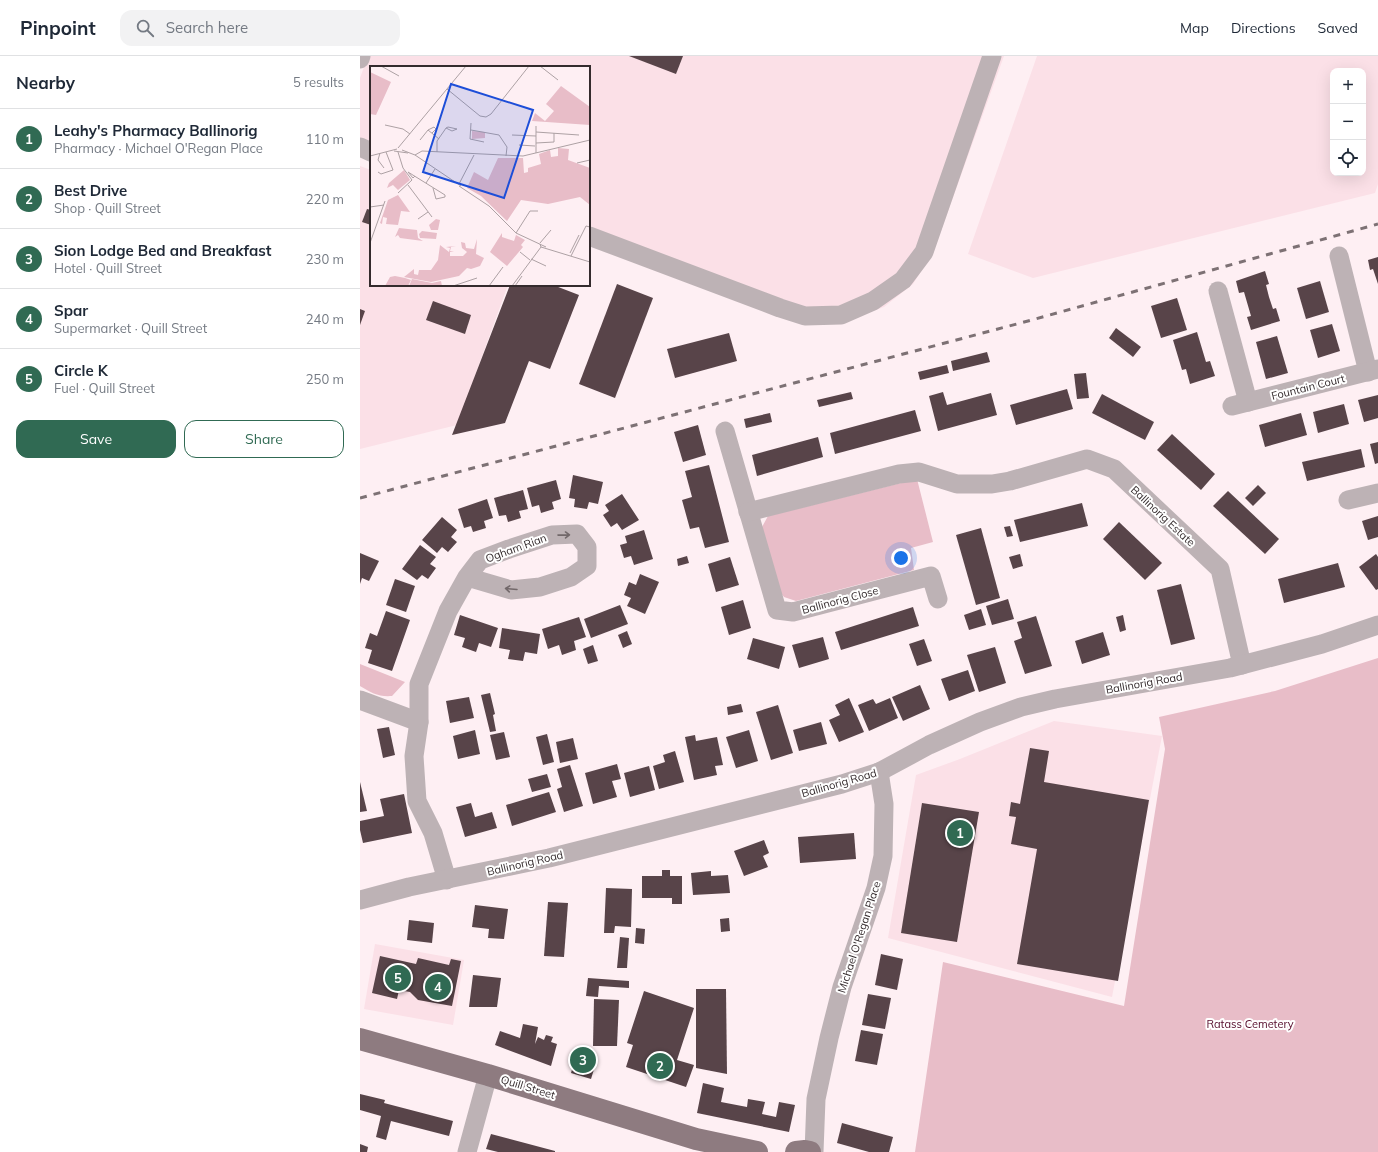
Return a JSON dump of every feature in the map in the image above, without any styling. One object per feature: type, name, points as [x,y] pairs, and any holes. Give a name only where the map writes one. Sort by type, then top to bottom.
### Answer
[{"type":"main road","name":"Quill Street","points":[[360,1038],[696,1138],[756,1152]]},
{"type":"main road","name":"Quill Street","points":[[696,1138],[726,1152]]},
{"type":"main road","points":[[796,1152],[810,1152]]},
{"type":"street","points":[[590,236],[805,316],[840,315],[873,301],[903,280],[924,252],[992,56]]},
{"type":"street","points":[[360,147],[370,152]]},
{"type":"street","name":"Fountain Court","points":[[1218,291],[1240,404],[1373,371],[1339,256]]},
{"type":"street","name":"Ballinorig Close","points":[[725,431],[777,610],[793,612],[931,576],[938,599]]},
{"type":"street","name":"Ballinorig Estate","points":[[748,512],[899,474],[919,472],[957,484],[992,484],[1010,481],[1087,459],[1114,469],[1220,569],[1242,665]]},
{"type":"street","points":[[1348,500],[1378,493]]},
{"type":"street","name":"Ogham Rian","points":[[447,880],[432,833],[417,801],[414,756],[419,722],[419,684],[448,611],[467,577],[480,560],[509,548],[552,535],[577,534],[587,547],[587,566],[571,577],[540,587],[511,590],[467,577]]},
{"type":"street","name":"Ballinorig Road","points":[[360,900],[409,887],[549,858],[780,800],[879,772],[929,745],[980,722],[1021,707],[1055,699],[1242,665],[1322,644],[1378,625]]},
{"type":"street","points":[[360,700],[419,722]]},
{"type":"street","name":"Michael O'Regan Place","points":[[816,1099],[842,987],[876,888],[883,856],[884,804],[879,772]]},
{"type":"street","points":[[467,1152],[488,1075]]},
{"type":"street","points":[[796,1152],[816,1099]]},
{"type":"street","points":[[814,1152],[816,1099]]},
{"type":"shaded area","points":[[368,56],[1004,56],[933,253],[913,284],[884,307],[848,320],[590,245],[590,66],[370,66],[370,160],[360,155],[360,78]]},
{"type":"shaded area","points":[[1037,56],[1378,56],[1378,184],[1375,193],[1033,278],[968,254]]},
{"type":"shaded area","points":[[360,166],[370,170],[370,286],[508,286],[457,425],[360,449]]},
{"type":"shaded area","points":[[1054,721],[1162,736],[1112,997],[888,938],[916,775]]},
{"type":"shaded area","points":[[375,944],[464,960],[453,1025],[364,1009]]},
{"type":"green space","points":[[917,479],[933,542],[911,548],[914,570],[796,601],[784,597],[779,591],[762,527],[768,516]]},
{"type":"green space","name":"Ratass Cemetery","points":[[1378,658],[1378,1152],[915,1152],[943,962],[1124,1006],[1165,749],[1159,717],[1275,691]]},
{"type":"green space","points":[[360,664],[405,682],[392,696],[375,694],[360,686]]},
{"type":"building","points":[[629,56],[683,56],[676,74]]},
{"type":"building","points":[[367,209],[370,210],[370,225],[362,222]]},
{"type":"building","points":[[1378,257],[1378,284],[1373,269],[1370,270],[1368,260]]},
{"type":"building","points":[[1265,271],[1269,284],[1266,285],[1269,297],[1273,309],[1276,308],[1280,321],[1251,330],[1247,317],[1251,316],[1244,292],[1239,293],[1236,281]]},
{"type":"building","points":[[1320,281],[1329,312],[1306,319],[1297,288]]},
{"type":"building","points":[[617,284],[653,298],[615,398],[579,384]]},
{"type":"building","points":[[510,286],[556,286],[579,295],[550,369],[529,361],[505,423],[452,435]]},
{"type":"building","points":[[1177,298],[1187,330],[1161,338],[1151,306]]},
{"type":"building","points":[[433,301],[471,315],[465,334],[426,320]]},
{"type":"building","points":[[360,309],[365,311],[360,325]]},
{"type":"building","points":[[1332,324],[1340,351],[1318,358],[1310,330]]},
{"type":"building","points":[[1116,328],[1141,347],[1133,357],[1109,338]]},
{"type":"building","points":[[1197,332],[1206,362],[1210,361],[1215,376],[1190,384],[1186,369],[1182,370],[1173,340]]},
{"type":"building","points":[[729,333],[737,361],[675,378],[667,349]]},
{"type":"building","points":[[1277,336],[1288,373],[1266,379],[1256,342]]},
{"type":"building","points":[[987,352],[990,362],[953,371],[951,361]]},
{"type":"building","points":[[947,365],[949,373],[920,380],[918,372]]},
{"type":"building","points":[[1086,373],[1089,398],[1077,399],[1074,374]]},
{"type":"building","points":[[1067,389],[1073,409],[1016,425],[1010,405]]},
{"type":"building","points":[[851,392],[853,399],[819,407],[817,400]]},
{"type":"building","points":[[943,392],[947,405],[991,393],[997,415],[938,431],[929,396]]},
{"type":"building","points":[[1102,394],[1154,422],[1145,440],[1092,413]]},
{"type":"building","points":[[1378,395],[1378,418],[1364,422],[1358,400]]},
{"type":"building","points":[[1344,404],[1349,424],[1318,433],[1313,412]]},
{"type":"building","points":[[915,410],[921,431],[835,454],[830,433]]},
{"type":"building","points":[[770,413],[772,422],[746,428],[744,419]]},
{"type":"building","points":[[1301,413],[1307,435],[1265,447],[1259,425]]},
{"type":"building","points":[[698,425],[706,455],[683,462],[674,432]]},
{"type":"building","points":[[1172,434],[1215,474],[1201,490],[1157,450]]},
{"type":"building","points":[[818,437],[823,457],[757,476],[752,455]]},
{"type":"building","points":[[1378,442],[1378,463],[1375,464],[1370,444]]},
{"type":"building","points":[[1361,449],[1365,467],[1307,481],[1302,462]]},
{"type":"building","points":[[709,465],[729,542],[705,548],[699,527],[690,529],[682,500],[692,497],[685,471]]},
{"type":"building","points":[[573,475],[603,482],[598,504],[589,502],[587,509],[574,507],[575,499],[569,498]]},
{"type":"building","points":[[556,480],[561,499],[552,502],[554,509],[541,513],[539,505],[532,507],[527,488]]},
{"type":"building","points":[[1258,485],[1266,493],[1253,506],[1245,498]]},
{"type":"building","points":[[523,490],[528,509],[519,511],[521,518],[508,522],[506,515],[499,516],[494,498]]},
{"type":"building","points":[[1228,491],[1279,539],[1265,554],[1213,506]]},
{"type":"building","points":[[622,494],[639,520],[622,530],[617,523],[611,527],[603,515],[609,511],[605,505]]},
{"type":"building","points":[[487,499],[493,518],[484,521],[486,528],[473,532],[471,526],[464,528],[458,509]]},
{"type":"building","points":[[1082,503],[1088,526],[1020,542],[1014,520]]},
{"type":"building","points":[[1378,516],[1378,537],[1368,540],[1362,521]]},
{"type":"building","points":[[442,517],[457,530],[451,537],[457,542],[448,552],[442,547],[437,553],[422,540]]},
{"type":"building","points":[[1119,522],[1162,563],[1145,580],[1103,539]]},
{"type":"building","points":[[1010,526],[1013,536],[1007,537],[1004,527]]},
{"type":"building","points":[[981,528],[1000,598],[976,605],[956,535]]},
{"type":"building","points":[[644,530],[653,559],[634,565],[631,556],[624,558],[620,545],[627,543],[625,536]]},
{"type":"building","points":[[420,545],[436,557],[430,564],[436,568],[428,579],[422,575],[417,580],[402,569]]},
{"type":"building","points":[[360,553],[379,561],[369,581],[362,578],[360,584]]},
{"type":"building","points":[[1020,554],[1023,566],[1013,569],[1009,557]]},
{"type":"building","points":[[1376,554],[1378,557],[1378,589],[1376,590],[1359,567]]},
{"type":"building","points":[[687,556],[689,563],[678,566],[677,559]]},
{"type":"building","points":[[730,557],[739,585],[716,592],[708,564]]},
{"type":"building","points":[[1338,563],[1345,587],[1284,603],[1278,579]]},
{"type":"building","points":[[640,574],[659,582],[645,614],[627,606],[631,598],[624,595],[629,582],[636,585]]},
{"type":"building","points":[[395,579],[415,586],[406,612],[386,605]]},
{"type":"building","points":[[1181,584],[1195,639],[1171,645],[1157,590]]},
{"type":"building","points":[[1008,599],[1014,619],[992,625],[986,606]]},
{"type":"building","points":[[743,600],[751,628],[729,635],[721,607]]},
{"type":"building","points":[[620,605],[628,624],[591,638],[584,619]]},
{"type":"building","points":[[913,607],[919,626],[841,650],[835,632]]},
{"type":"building","points":[[981,609],[986,625],[969,630],[964,615]]},
{"type":"building","points":[[386,611],[410,620],[392,671],[368,663],[372,650],[365,648],[370,633],[377,636]]},
{"type":"building","points":[[460,615],[498,628],[491,647],[479,643],[476,652],[462,647],[465,638],[454,635]]},
{"type":"building","points":[[1123,615],[1126,630],[1120,632],[1116,617]]},
{"type":"building","points":[[1036,616],[1052,666],[1025,674],[1014,641],[1022,638],[1017,622]]},
{"type":"building","points":[[579,617],[586,637],[574,641],[576,650],[562,655],[559,645],[548,649],[542,629]]},
{"type":"building","points":[[502,628],[540,634],[537,654],[525,652],[523,661],[508,659],[510,650],[499,648]]},
{"type":"building","points":[[627,631],[632,644],[623,648],[618,635]]},
{"type":"building","points":[[1103,632],[1110,655],[1082,664],[1075,641]]},
{"type":"building","points":[[823,637],[829,659],[799,668],[792,645]]},
{"type":"building","points":[[753,638],[785,647],[779,669],[747,659]]},
{"type":"building","points":[[924,639],[932,661],[917,666],[909,644]]},
{"type":"building","points":[[593,645],[598,661],[588,664],[583,649]]},
{"type":"building","points":[[995,647],[1006,683],[979,692],[967,655]]},
{"type":"building","points":[[968,670],[975,691],[949,701],[941,679]]},
{"type":"building","points":[[920,685],[930,709],[903,721],[892,697]]},
{"type":"building","points":[[490,693],[495,714],[493,715],[496,731],[490,732],[481,695]]},
{"type":"building","points":[[469,697],[474,718],[450,723],[446,701]]},
{"type":"building","points":[[849,698],[864,732],[839,742],[829,720],[840,715],[835,705]]},
{"type":"building","points":[[890,698],[898,718],[869,731],[858,705],[873,699],[876,704]]},
{"type":"building","points":[[741,704],[743,712],[728,715],[727,707]]},
{"type":"building","points":[[778,705],[793,753],[771,760],[756,712]]},
{"type":"building","points":[[821,722],[827,744],[799,751],[793,730]]},
{"type":"building","points":[[389,727],[395,755],[383,758],[377,729]]},
{"type":"building","points":[[475,730],[480,754],[458,759],[453,736]]},
{"type":"building","points":[[749,730],[758,761],[736,768],[726,737]]},
{"type":"building","points":[[504,732],[510,757],[496,760],[490,735]]},
{"type":"building","points":[[547,734],[554,762],[543,765],[536,737]]},
{"type":"building","points":[[695,735],[696,741],[717,737],[723,765],[715,766],[717,775],[694,780],[685,737]]},
{"type":"building","points":[[573,738],[578,759],[560,763],[556,742]]},
{"type":"building","points":[[1030,748],[1049,751],[1044,782],[1149,800],[1118,981],[1017,964],[1037,849],[1011,844],[1016,817],[1009,816],[1011,802],[1020,804]]},
{"type":"building","points":[[675,751],[684,782],[659,789],[653,766],[665,762],[663,755]]},
{"type":"building","points":[[617,764],[621,779],[612,781],[617,797],[593,804],[585,773]]},
{"type":"building","points":[[570,765],[583,806],[564,812],[557,789],[562,787],[557,769]]},
{"type":"building","points":[[649,766],[655,790],[630,797],[624,773]]},
{"type":"building","points":[[547,774],[551,787],[532,792],[528,779]]},
{"type":"building","points":[[360,782],[367,811],[360,812]]},
{"type":"building","points":[[549,792],[556,812],[512,826],[506,805]]},
{"type":"building","points":[[404,794],[412,833],[363,843],[360,830],[360,821],[384,816],[380,799]]},
{"type":"building","points":[[471,803],[475,817],[492,812],[497,828],[465,837],[456,807]]},
{"type":"building","points":[[922,803],[979,812],[957,942],[901,933]]},
{"type":"building","points":[[854,833],[856,859],[800,863],[798,837]]},
{"type":"building","points":[[764,840],[769,853],[763,856],[768,867],[744,876],[734,851]]},
{"type":"building","points":[[662,870],[670,870],[670,876],[682,876],[682,904],[672,904],[672,898],[642,898],[642,876],[662,876]]},
{"type":"building","points":[[711,871],[711,876],[728,875],[730,893],[693,895],[691,873]]},
{"type":"building","points":[[606,888],[632,889],[631,927],[615,926],[614,933],[604,933]]},
{"type":"building","points":[[548,902],[568,903],[564,957],[544,956]]},
{"type":"building","points":[[475,905],[508,909],[504,939],[488,938],[489,929],[472,927]]},
{"type":"building","points":[[729,918],[730,931],[721,932],[720,919]]},
{"type":"building","points":[[409,920],[434,923],[432,943],[407,940]]},
{"type":"building","points":[[636,928],[645,929],[644,944],[635,943]]},
{"type":"building","points":[[620,937],[629,938],[627,968],[617,968]]},
{"type":"building","points":[[881,954],[903,959],[897,990],[875,985]]},
{"type":"building","points":[[380,956],[416,964],[418,958],[449,965],[451,959],[461,961],[452,1006],[418,1000],[410,992],[399,990],[397,999],[372,993]]},
{"type":"building","points":[[473,975],[501,978],[497,1007],[469,1007]]},
{"type":"building","points":[[588,978],[629,981],[629,988],[599,986],[598,997],[586,996]]},
{"type":"building","points":[[696,989],[726,989],[727,1074],[696,1068]]},
{"type":"building","points":[[644,991],[694,1008],[677,1060],[694,1065],[686,1087],[626,1067],[633,1045],[627,1043]]},
{"type":"building","points":[[868,994],[891,998],[885,1029],[862,1025]]},
{"type":"building","points":[[594,999],[619,1000],[617,1046],[593,1046]]},
{"type":"building","points":[[523,1024],[538,1027],[535,1044],[538,1037],[544,1040],[546,1035],[553,1037],[551,1042],[557,1044],[551,1066],[495,1045],[500,1031],[520,1038]]},
{"type":"building","points":[[861,1030],[883,1034],[877,1065],[855,1061]]},
{"type":"building","points":[[579,1046],[585,1048],[583,1052],[593,1055],[590,1065],[595,1066],[591,1079],[571,1073]]},
{"type":"building","points":[[703,1083],[724,1088],[721,1102],[747,1107],[748,1099],[765,1102],[762,1114],[776,1117],[779,1102],[795,1105],[789,1132],[697,1113]]},
{"type":"building","points":[[360,1094],[385,1100],[384,1103],[453,1121],[449,1136],[391,1121],[386,1140],[376,1137],[381,1116],[360,1110]]},
{"type":"building","points":[[842,1123],[893,1137],[889,1152],[869,1152],[837,1143]]},
{"type":"building","points":[[491,1134],[555,1152],[498,1152],[486,1149]]},
{"type":"building","points":[[360,1144],[368,1147],[367,1152],[360,1152]]},
{"type":"railway","points":[[360,498],[1028,321],[1378,224]]},
{"type":"place","name":"Leahy's Pharmacy Ballinorig","points":[[960,833]]},
{"type":"place","name":"Circle K","points":[[398,978]]},
{"type":"place","name":"Spar","points":[[438,987]]},
{"type":"place","name":"Sion Lodge Bed and Breakfast","points":[[583,1060]]},
{"type":"place","name":"Best Drive","points":[[660,1066]]}]
